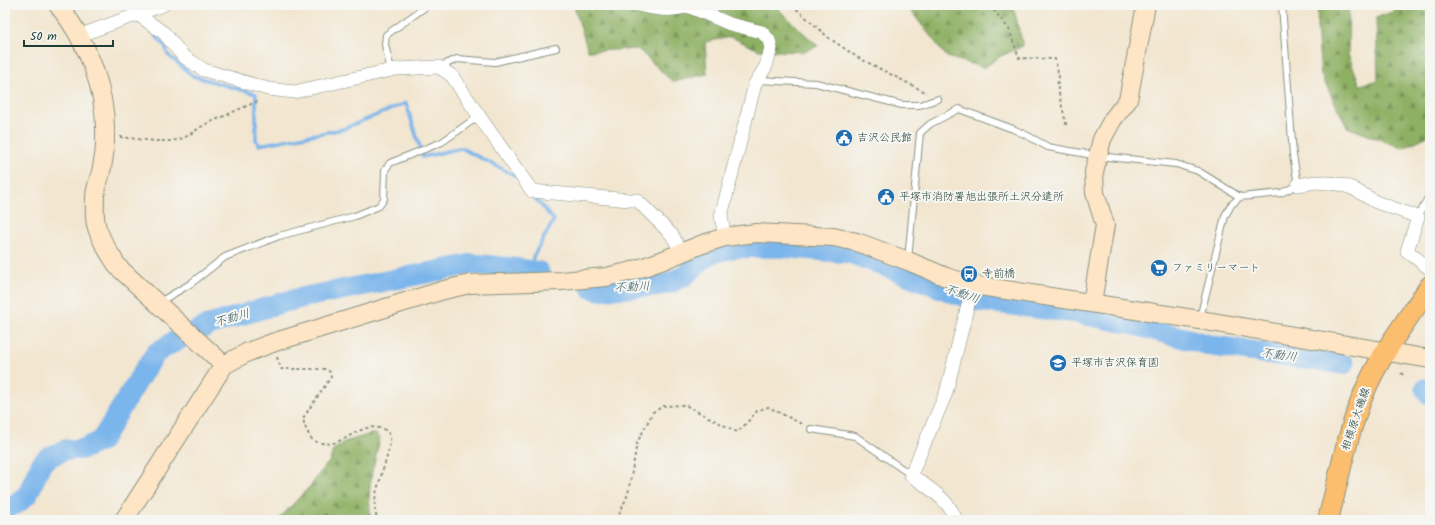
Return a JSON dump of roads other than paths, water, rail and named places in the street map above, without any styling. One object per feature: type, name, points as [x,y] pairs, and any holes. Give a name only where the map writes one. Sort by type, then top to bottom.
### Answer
[{"type":"main road","name":"相模原大磯線","points":[[1328,520],[1346,445],[1364,393],[1386,351],[1430,286]]},
{"type":"street","points":[[58,5],[65,13],[93,66],[104,102],[104,160],[95,195],[96,224],[107,251],[118,266],[224,365]]},
{"type":"street","points":[[78,36],[164,5]]},
{"type":"street","points":[[638,5],[657,9],[679,10],[688,6],[730,24],[762,32],[769,40],[771,48],[766,66],[757,80],[721,216],[725,237]]},
{"type":"street","points":[[1092,303],[1105,225],[1095,193],[1094,172],[1102,139],[1113,119],[1128,100],[1146,5]]},
{"type":"street","points":[[137,14],[164,33],[183,56],[204,70],[268,90],[294,92],[391,70],[439,67],[452,76],[478,116],[532,191],[637,200],[672,236],[682,253]]},
{"type":"street","points":[[1298,184],[1316,182],[1339,184],[1352,188],[1376,202],[1418,217],[1407,251],[1430,270]]},
{"type":"street","points":[[124,520],[224,365],[248,352],[272,343],[444,290],[470,284],[561,281],[606,277],[632,271],[725,237],[756,233],[833,237],[857,242],[946,277],[973,285],[1200,320],[1430,359]]},
{"type":"street","points":[[956,520],[954,515],[940,497],[910,475],[946,393],[973,285]]},
{"type":"lane","points":[[391,70],[385,45],[386,35],[428,5]]},
{"type":"lane","points":[[908,261],[920,133],[930,124],[959,109],[1023,134],[1048,147],[1098,156],[1176,164],[1198,171],[1240,197],[1281,193],[1298,184],[1293,155],[1282,5]]},
{"type":"lane","points":[[439,67],[457,60],[495,62],[556,48]]},
{"type":"lane","points":[[757,80],[816,83],[902,105],[920,105],[938,99]]},
{"type":"lane","points":[[157,304],[190,284],[225,257],[279,236],[355,216],[379,206],[384,199],[385,170],[390,163],[442,142],[478,116]]},
{"type":"lane","points":[[1418,217],[1430,194]]},
{"type":"lane","points":[[1200,320],[1225,216],[1240,197]]},
{"type":"lane","points":[[811,429],[855,436],[910,475]]},
{"type":"waterway","points":[[155,35],[165,46],[168,55],[193,76],[256,94],[256,140],[259,145],[343,129],[406,103],[423,157],[461,148],[516,176]]},
{"type":"waterway","points":[[531,270],[533,257],[554,220],[532,195]]},
{"type":"waterway","name":"不動川","points":[[591,288],[598,290],[655,286],[670,283],[684,276],[709,254],[731,248],[780,247],[850,253],[978,301],[1070,312],[1132,324],[1213,346],[1344,364]]},
{"type":"waterway","name":"不動川","points":[[5,509],[18,503],[28,494],[41,464],[47,458],[65,450],[83,449],[101,441],[156,353],[175,341],[209,325],[300,298],[472,264],[539,272]]},
{"type":"waterway","name":"不動川","points":[[1425,389],[1430,395]]},
{"type":"place","name":"吉沢公民館","points":[[844,138]]},
{"type":"place","name":"平塚市消防署旭出張所土沢分遣所","points":[[886,197]]},
{"type":"place","name":"ファミリーマート","points":[[1159,268]]},
{"type":"place","name":"寺前橋","points":[[969,274]]},
{"type":"place","name":"平塚市吉沢保育園","points":[[1058,363]]}]
